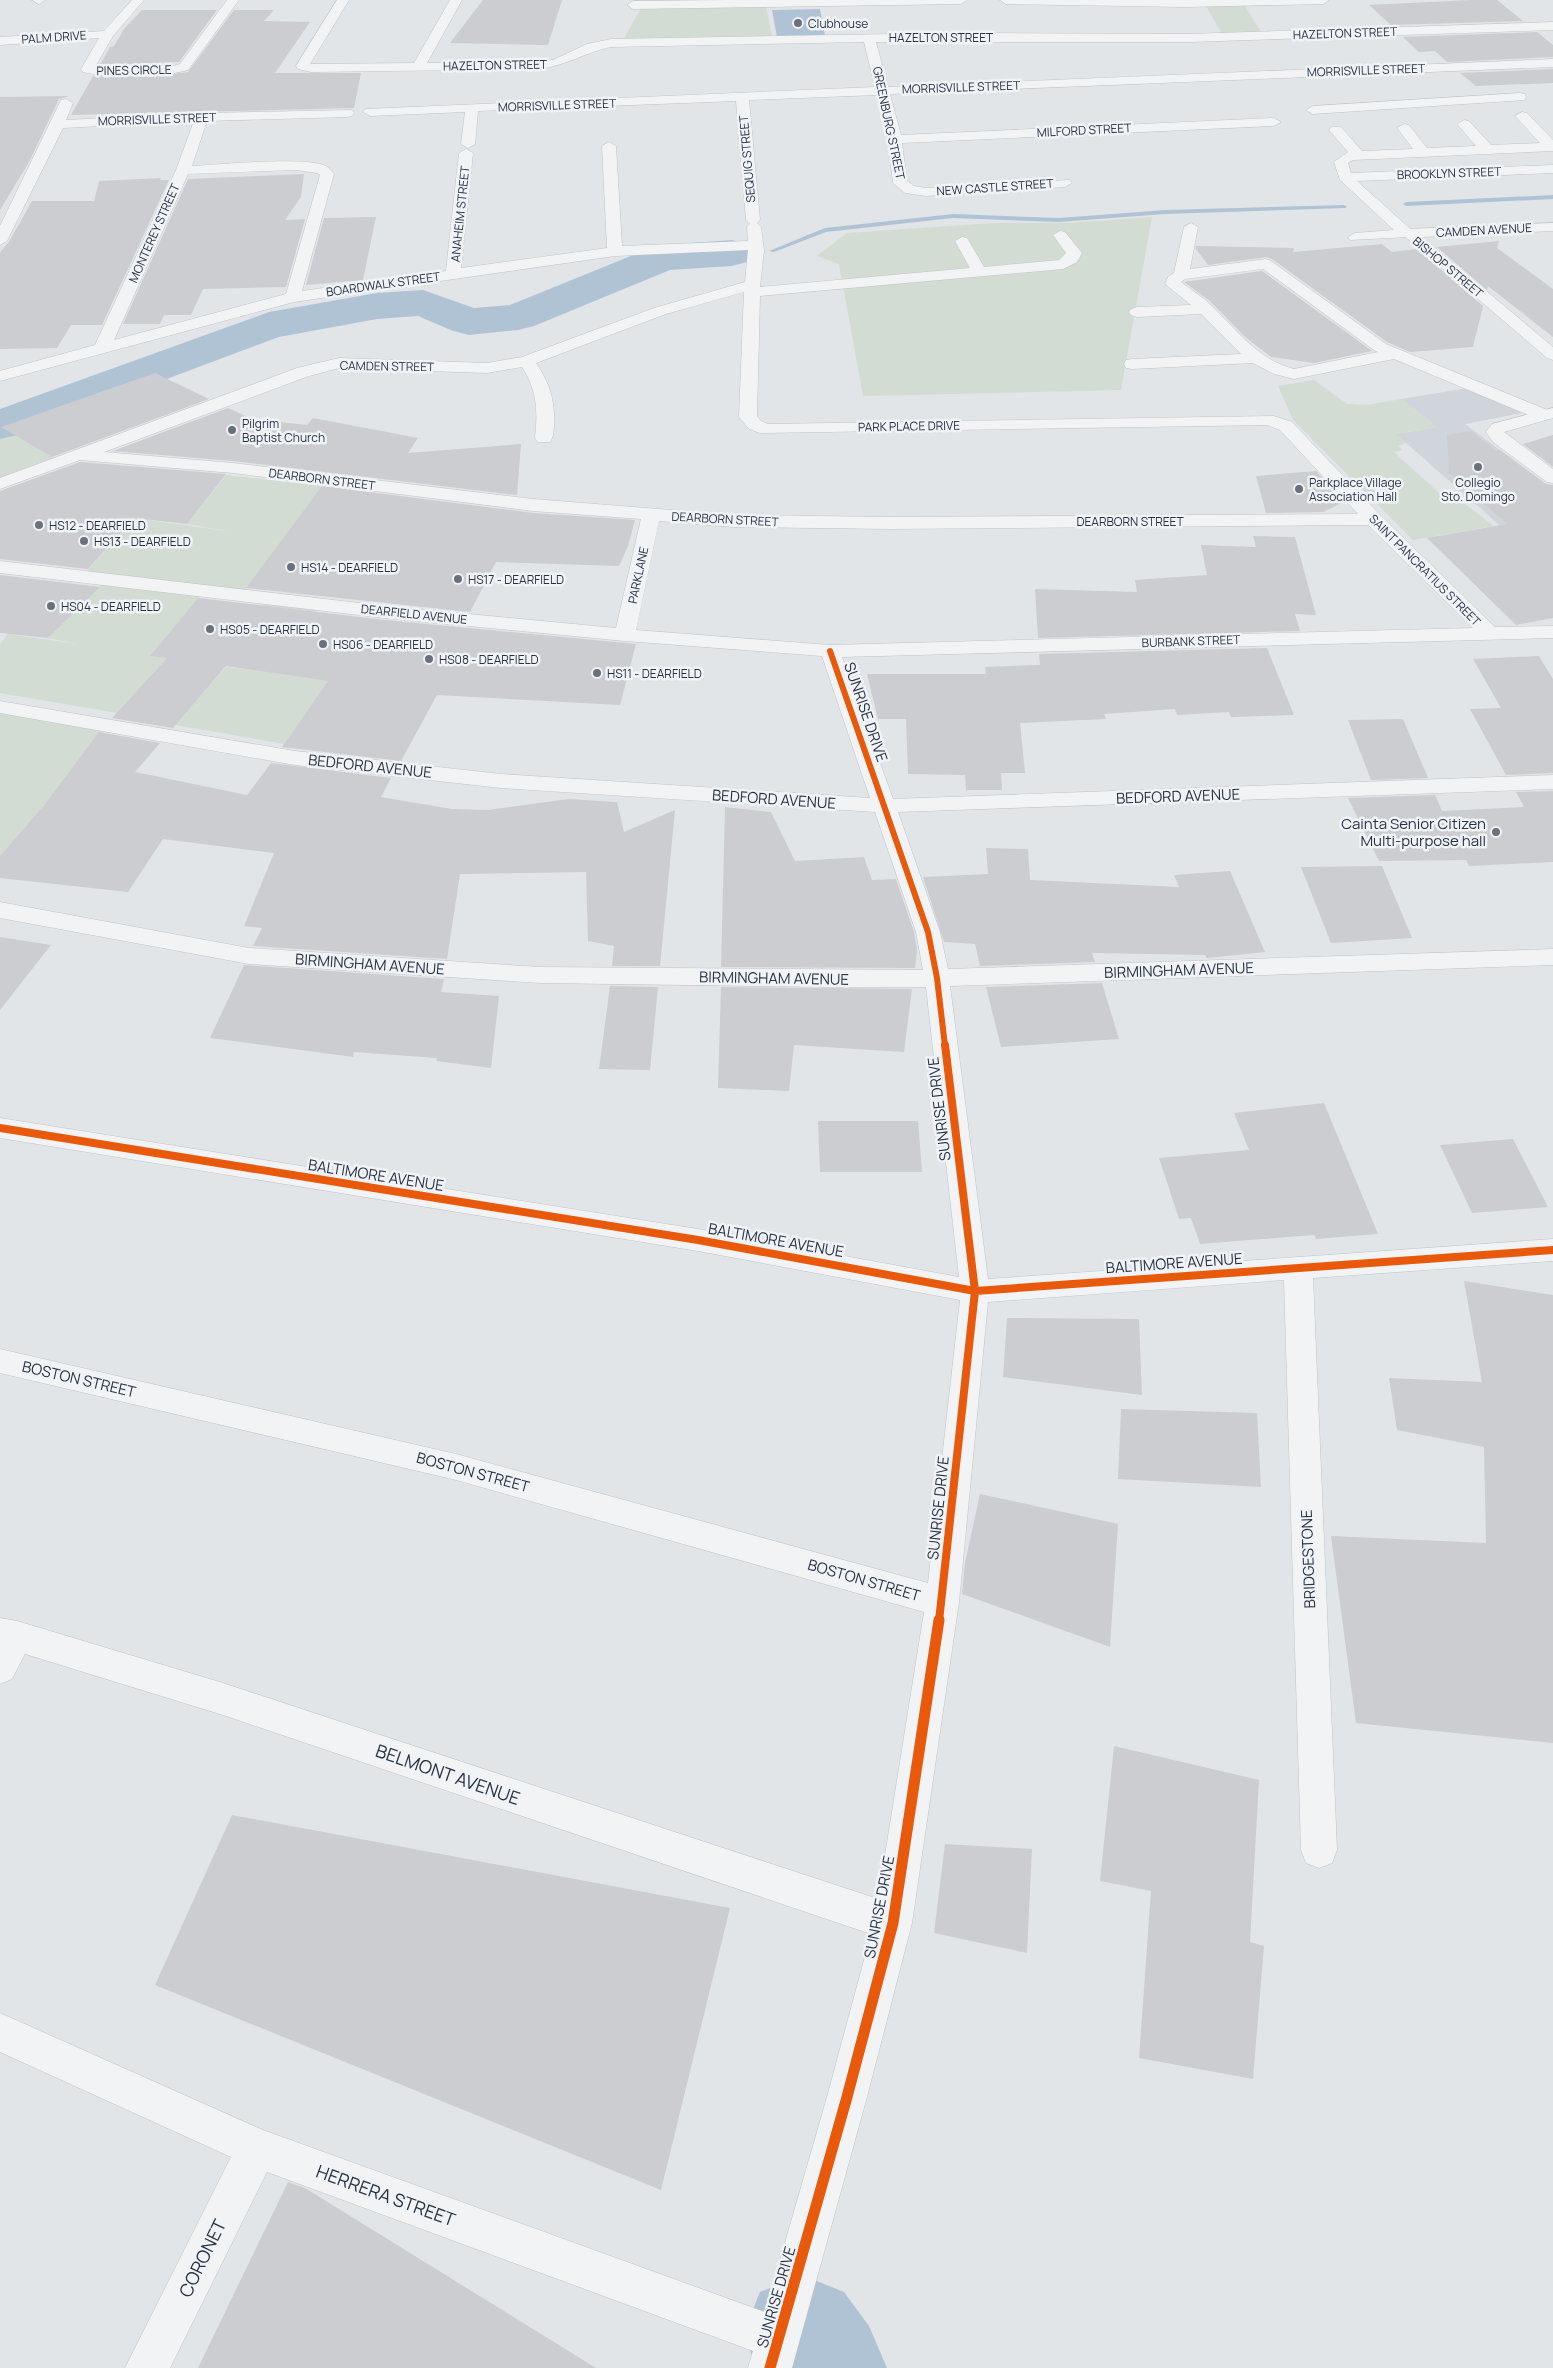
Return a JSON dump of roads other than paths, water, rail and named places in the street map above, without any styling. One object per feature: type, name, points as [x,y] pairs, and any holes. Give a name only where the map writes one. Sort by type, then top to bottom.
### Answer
[{"type":"street","name":"PINES CIRCLE","points":[[138,0],[108,34],[87,69],[98,71],[180,69],[187,66],[233,0]]},
{"type":"street","name":"HAZELTON STREET","points":[[343,0],[302,66],[311,68],[549,64],[591,47],[611,43],[869,38],[1189,38],[1553,26]]},
{"type":"street","points":[[419,66],[456,0]]},
{"type":"street","points":[[632,6],[961,0]]},
{"type":"street","points":[[1006,0],[1186,3],[1322,0]]},
{"type":"street","points":[[611,43],[620,28]]},
{"type":"street","name":"PALM DRIVE","points":[[0,40],[108,34]]},
{"type":"street","name":"GREENBURG STREET","points":[[869,38],[895,139],[900,183],[910,190],[926,192]]},
{"type":"street","name":"MORRISVILLE STREET","points":[[370,112],[472,108],[608,107],[742,97],[1362,70],[1553,64]]},
{"type":"street","points":[[1362,70],[1389,105]]},
{"type":"street","name":"SEQUIG STREET","points":[[742,97],[756,245]]},
{"type":"street","points":[[1313,110],[1520,97]]},
{"type":"street","points":[[0,241],[66,103]]},
{"type":"street","name":"ANAHEIM STREET","points":[[453,274],[472,108]]},
{"type":"street","name":"MORRISVILLE STREET","points":[[56,124],[347,113]]},
{"type":"street","points":[[1522,116],[1552,146]]},
{"type":"street","name":"MONTEREY STREET","points":[[102,348],[183,170],[202,117]]},
{"type":"street","name":"MILFORD STREET","points":[[895,139],[1274,122]]},
{"type":"street","points":[[1464,124],[1487,149]]},
{"type":"street","points":[[1404,128],[1422,151]]},
{"type":"street","points":[[1336,130],[1358,155]]},
{"type":"street","points":[[609,139],[615,251]]},
{"type":"street","points":[[1345,177],[1341,162],[1350,156],[1552,146]]},
{"type":"street","points":[[183,170],[296,166],[321,169],[327,174],[293,297]]},
{"type":"street","name":"BROOKLYN STREET","points":[[1345,177],[1553,169]]},
{"type":"street","name":"BISHOP STREET","points":[[1345,177],[1390,220],[1408,233],[1553,356]]},
{"type":"street","name":"NEW CASTLE STREET","points":[[926,192],[1065,183]]},
{"type":"street","points":[[1181,275],[1191,227]]},
{"type":"street","name":"CAMDEN AVENUE","points":[[1355,237],[1553,227]]},
{"type":"street","name":"CAMDEN STREET","points":[[0,484],[303,372],[339,363],[479,368],[526,361],[660,311],[752,289],[1063,264],[1072,259],[1074,253],[1060,235]]},
{"type":"street","points":[[962,241],[978,271]]},
{"type":"street","name":"BOARDWALK STREET","points":[[0,376],[293,297],[615,251],[756,245]]},
{"type":"street","name":"PARK PLACE DRIVE","points":[[756,245],[752,289],[748,417],[755,425],[766,429],[1246,419]]},
{"type":"street","points":[[1392,354],[1294,374],[1280,372],[1254,358],[1206,310],[1173,284],[1173,280],[1181,275],[1266,264],[1392,354],[1549,414]]},
{"type":"street","points":[[1137,312],[1206,310]]},
{"type":"street","points":[[1132,364],[1254,358]]},
{"type":"street","points":[[526,361],[539,379],[545,393],[547,410],[544,438]]},
{"type":"street","points":[[1549,414],[1498,428],[1495,432],[1499,438],[1553,478]]},
{"type":"street","name":"SAINT PANCRATIUS STREET","points":[[1246,419],[1268,420],[1286,426],[1373,519],[1489,633]]},
{"type":"street","name":"DEARBORN STREET","points":[[80,455],[233,468],[533,505],[651,516],[734,521],[888,523],[1373,519]]},
{"type":"street","name":"PARKLANE","points":[[626,635],[651,516]]},
{"type":"street","name":"DEARFIELD AVENUE","points":[[0,566],[385,612],[626,635],[830,651]]},
{"type":"street","name":"BURBANK STREET","points":[[830,651],[1553,632]]},
{"type":"street","name":"SUNRISE DRIVE","points":[[775,2354],[847,2097],[893,1923],[942,1602],[975,1290],[937,978],[928,932],[830,651]]},
{"type":"street","name":"BEDFORD AVENUE","points":[[0,707],[315,760],[502,781],[884,806],[1553,782]]},
{"type":"street","name":"BIRMINGHAM AVENUE","points":[[0,910],[249,956],[540,975],[827,979],[937,978],[1553,957]]},
{"type":"street","name":"BALTIMORE AVENUE","points":[[0,1128],[698,1240],[975,1290],[1553,1250]]},
{"type":"street","name":"BRIDGESTONE","points":[[1298,1269],[1319,1850]]},
{"type":"street","name":"BOSTON STREET","points":[[0,1361],[456,1467],[942,1602]]},
{"type":"street","points":[[0,1668],[9,1634]]},
{"type":"street","name":"BELMONT AVENUE","points":[[9,1634],[223,1699],[893,1923]]},
{"type":"street","name":"HERRERA STREET","points":[[0,2032],[256,2148],[775,2354]]},
{"type":"street","name":"CORONET","points":[[147,2368],[256,2148]]},
{"type":"water","name":"Clubhouse","points":[[820,9],[825,35],[777,37],[772,10]]},
{"type":"waterway","points":[[1406,204],[1553,197]]},
{"type":"waterway","points":[[772,251],[825,230],[953,216],[1059,220],[1165,212],[1344,207]]},
{"type":"waterway","points":[[0,425],[269,325],[377,306],[423,303],[469,322],[518,317],[663,258],[732,253]]},
{"type":"waterway","points":[[802,2334],[827,2368]]},
{"type":"place","name":"Clubhouse","points":[[798,23]]},
{"type":"place","name":"Pilgrim Baptist Church","points":[[232,430]]},
{"type":"place","name":"Collegio Sto. Domingo","points":[[1478,467]]},
{"type":"place","name":"Parkplace Village Association Hall","points":[[1299,489]]},
{"type":"place","name":"HS12 - DEARFIELD","points":[[39,525]]},
{"type":"place","name":"HS13 - DEARFIELD","points":[[84,541]]},
{"type":"place","name":"HS14 - DEARFIELD","points":[[291,567]]},
{"type":"place","name":"HS17 - DEARFIELD","points":[[458,579]]},
{"type":"place","name":"HS04 - DEARFIELD","points":[[51,606]]},
{"type":"place","name":"HS05 - DEARFIELD","points":[[210,629]]},
{"type":"place","name":"HS06 - DEARFIELD","points":[[323,644]]},
{"type":"place","name":"HS08 - DEARFIELD","points":[[429,659]]},
{"type":"place","name":"HS11 - DEARFIELD","points":[[597,673]]},
{"type":"place","name":"Cainta Senior Citizen Multi-purpose hall","points":[[1496,832]]}]
